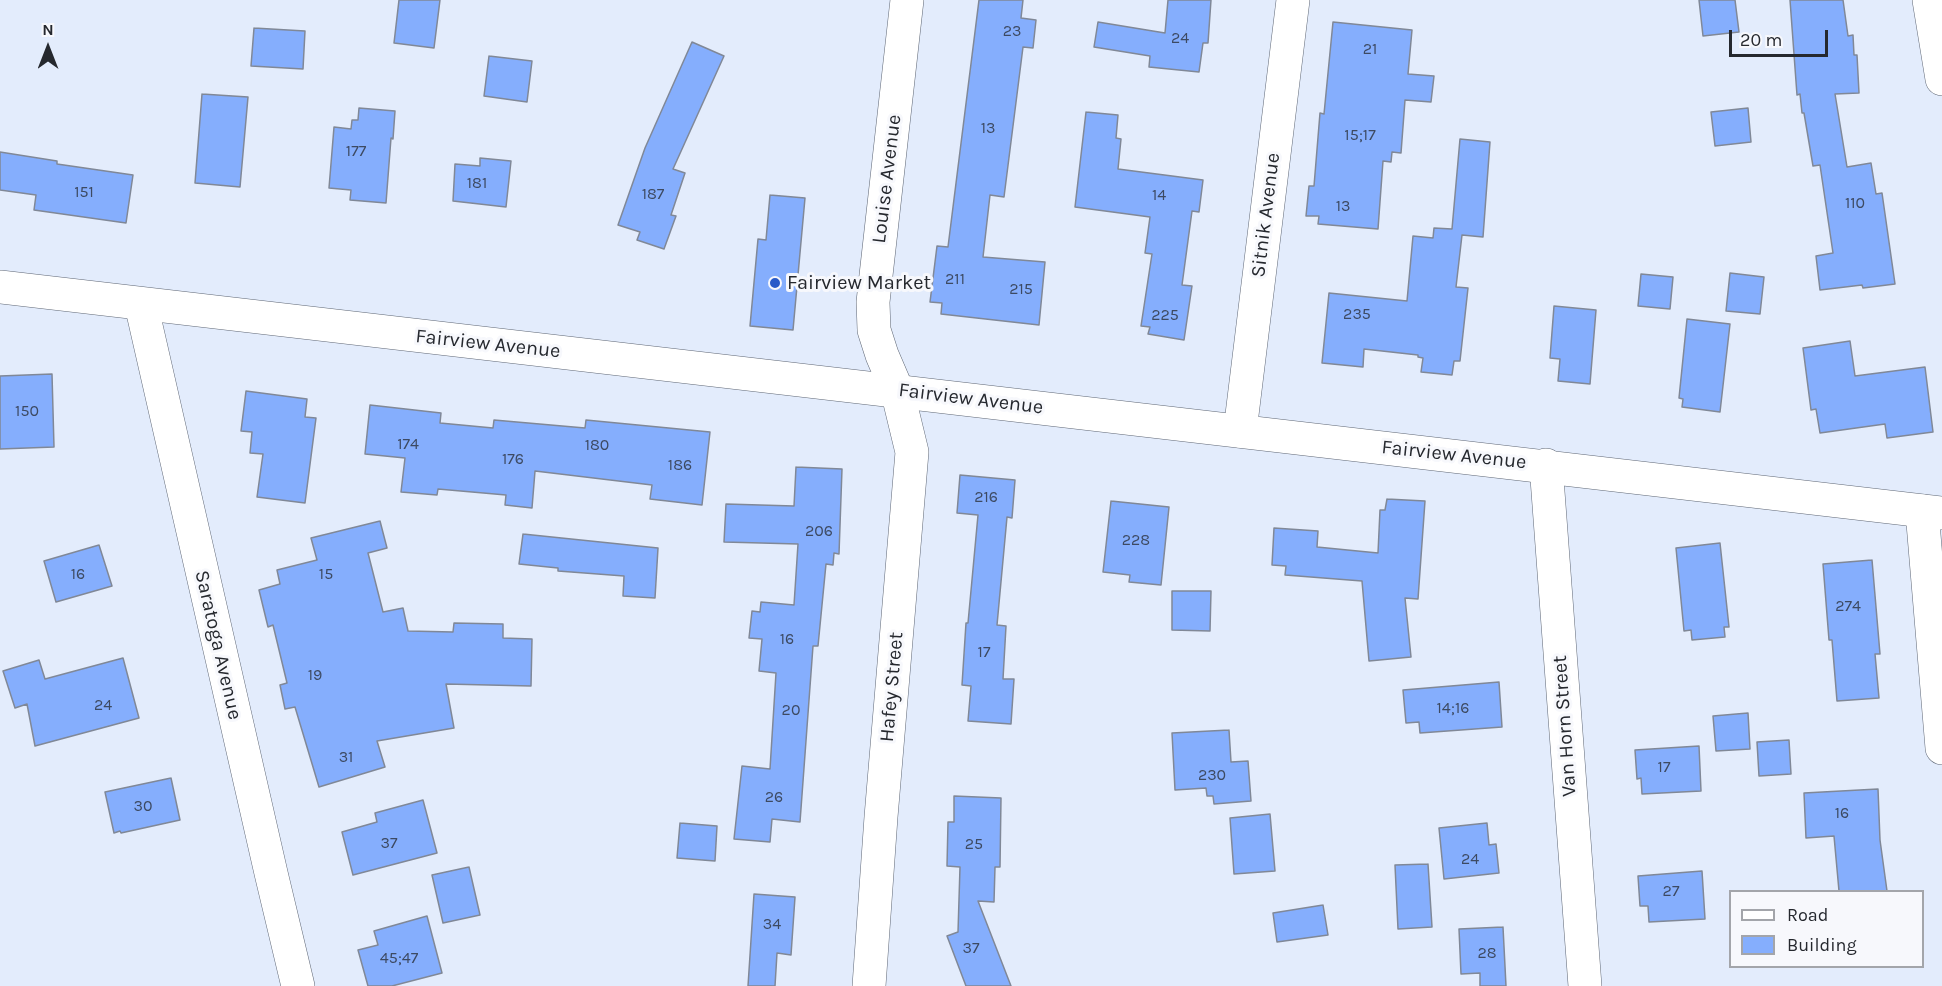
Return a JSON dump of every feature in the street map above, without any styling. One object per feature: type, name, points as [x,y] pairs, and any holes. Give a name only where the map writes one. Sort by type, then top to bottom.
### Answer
[{"type":"street","name":"Louise Avenue","points":[[897,390],[874,330],[873,302],[907,0]]},
{"type":"street","name":"Sitnik Avenue","points":[[1240,431],[1293,0]]},
{"type":"street","points":[[1929,0],[1942,79]]},
{"type":"street","name":"Fairview Avenue","points":[[0,287],[1546,465],[1932,512]]},
{"type":"street","name":"Saratoga Avenue","points":[[141,304],[270,873],[298,986]]},
{"type":"street","name":"Hafey Street","points":[[869,986],[880,816],[911,474],[912,452],[897,390]]},
{"type":"street","name":"Van Horn Street","points":[[1546,465],[1586,986]]},
{"type":"street","points":[[1932,512],[1942,748]]},
{"type":"building","points":[[399,0],[440,0],[434,48],[394,43]]},
{"type":"building","points":[[979,0],[1023,0],[1021,18],[1036,20],[1033,48],[1023,47],[1004,197],[990,195],[983,257],[1045,262],[1039,325],[941,314],[942,303],[930,302],[937,246],[948,247]]},
{"type":"building","points":[[1168,0],[1211,0],[1208,43],[1203,43],[1199,72],[1149,67],[1150,56],[1094,47],[1098,22],[1165,33]]},
{"type":"building","points":[[1699,0],[1735,0],[1739,32],[1703,36]]},
{"type":"building","points":[[1790,0],[1843,0],[1848,36],[1853,35],[1854,55],[1857,55],[1859,93],[1835,94],[1847,167],[1871,163],[1876,194],[1882,193],[1895,284],[1820,290],[1816,256],[1833,253],[1820,165],[1813,166],[1800,94],[1797,95]]},
{"type":"building","points":[[1333,22],[1412,30],[1408,74],[1434,76],[1431,102],[1405,100],[1401,153],[1392,152],[1391,162],[1383,161],[1378,229],[1318,224],[1319,216],[1306,216],[1309,186],[1314,186],[1320,113],[1324,114]]},
{"type":"building","points":[[254,28],[305,31],[303,69],[251,66]]},
{"type":"building","points":[[692,42],[724,56],[673,169],[685,173],[671,215],[676,216],[664,249],[637,240],[640,232],[618,225],[645,148]]},
{"type":"building","points":[[489,56],[532,61],[527,102],[484,96]]},
{"type":"building","points":[[202,94],[248,97],[240,187],[195,183]]},
{"type":"building","points":[[359,108],[395,111],[386,203],[350,200],[351,190],[329,188],[334,127],[351,129],[352,120],[358,120]]},
{"type":"building","points":[[1748,108],[1751,142],[1715,146],[1711,112]]},
{"type":"building","points":[[1086,112],[1118,115],[1116,138],[1121,139],[1118,169],[1203,180],[1199,212],[1192,211],[1182,285],[1192,286],[1184,340],[1148,334],[1150,327],[1141,326],[1152,254],[1145,253],[1150,217],[1075,207]]},
{"type":"building","points":[[1460,139],[1490,142],[1483,237],[1462,235],[1456,287],[1468,288],[1460,361],[1454,361],[1452,375],[1421,372],[1423,358],[1418,355],[1364,349],[1363,367],[1322,363],[1329,293],[1407,301],[1413,236],[1433,238],[1434,228],[1452,229]]},
{"type":"building","points":[[0,152],[57,161],[57,164],[133,175],[126,223],[34,210],[36,195],[0,190]]},
{"type":"building","points":[[480,158],[511,161],[506,207],[453,201],[455,164],[480,166]]},
{"type":"building","name":"Fairview Market","points":[[770,195],[805,198],[793,330],[750,326],[758,239],[766,240]]},
{"type":"building","points":[[1730,273],[1764,277],[1760,314],[1726,311]]},
{"type":"building","points":[[1641,274],[1673,277],[1670,309],[1638,306]]},
{"type":"building","points":[[1554,306],[1596,310],[1590,384],[1558,381],[1560,359],[1550,358]]},
{"type":"building","points":[[1687,319],[1730,324],[1720,412],[1682,407],[1683,399],[1679,398]]},
{"type":"building","points":[[1850,341],[1855,376],[1925,367],[1933,432],[1887,438],[1885,424],[1820,433],[1816,409],[1811,410],[1803,348]]},
{"type":"building","points":[[52,374],[54,447],[0,449],[0,376]]},
{"type":"building","points":[[246,391],[307,399],[305,417],[316,418],[305,503],[257,497],[263,454],[250,453],[252,432],[241,431]]},
{"type":"building","points":[[370,405],[441,413],[440,423],[493,428],[494,420],[585,428],[586,420],[710,432],[702,505],[650,499],[652,485],[535,471],[532,508],[505,505],[506,495],[438,489],[437,495],[401,492],[405,458],[365,454]]},
{"type":"building","points":[[796,467],[842,469],[839,554],[834,553],[833,565],[826,564],[818,646],[813,646],[800,822],[772,819],[770,842],[734,839],[742,766],[770,769],[776,673],[759,671],[762,639],[749,638],[752,611],[760,612],[761,602],[794,605],[798,544],[724,542],[726,504],[794,506]]},
{"type":"building","points":[[960,475],[1015,480],[1012,518],[1007,517],[997,625],[1006,626],[1003,679],[1014,679],[1011,724],[968,721],[971,686],[962,685],[966,623],[968,623],[978,515],[957,513]]},
{"type":"building","points":[[1387,499],[1425,501],[1418,599],[1405,598],[1411,657],[1369,661],[1362,581],[1285,575],[1286,566],[1272,565],[1274,528],[1318,531],[1317,547],[1378,553],[1380,510],[1385,510]]},
{"type":"building","points":[[1111,501],[1169,507],[1161,585],[1129,582],[1130,575],[1103,572]]},
{"type":"building","points":[[380,521],[387,548],[368,553],[383,612],[403,608],[408,631],[453,632],[454,623],[503,624],[503,638],[532,639],[531,686],[446,684],[454,728],[377,741],[385,767],[319,787],[295,707],[285,709],[280,685],[287,683],[273,625],[268,627],[259,590],[280,584],[277,570],[317,560],[311,538]]},
{"type":"building","points":[[523,534],[658,548],[655,598],[623,596],[624,576],[558,571],[558,568],[519,564]]},
{"type":"building","points":[[1720,543],[1729,627],[1724,627],[1725,637],[1692,640],[1691,630],[1684,631],[1676,548]]},
{"type":"building","points":[[99,545],[112,586],[56,602],[44,561]]},
{"type":"building","points":[[1872,560],[1880,654],[1875,654],[1879,698],[1837,701],[1823,564]]},
{"type":"building","points":[[1172,591],[1211,591],[1210,631],[1172,630]]},
{"type":"building","points":[[123,658],[139,718],[35,746],[27,704],[15,708],[3,671],[39,660],[45,679]]},
{"type":"building","points":[[1499,682],[1502,727],[1420,733],[1419,722],[1406,723],[1403,690]]},
{"type":"building","points":[[1748,713],[1750,749],[1716,751],[1713,716]]},
{"type":"building","points":[[1229,730],[1231,762],[1248,761],[1251,801],[1214,804],[1213,796],[1207,796],[1206,788],[1175,790],[1172,733]]},
{"type":"building","points":[[1789,740],[1791,774],[1759,776],[1757,742]]},
{"type":"building","points":[[1699,746],[1701,791],[1642,794],[1641,778],[1637,779],[1635,750]]},
{"type":"building","points":[[171,778],[180,820],[114,833],[105,792]]},
{"type":"building","points":[[1878,789],[1880,840],[1887,890],[1839,890],[1834,836],[1806,838],[1804,793]]},
{"type":"building","points":[[954,796],[1001,798],[1000,867],[995,867],[994,902],[978,901],[1011,986],[966,986],[947,936],[958,932],[960,867],[947,866],[948,822],[954,822]]},
{"type":"building","points":[[423,800],[437,853],[353,875],[342,832],[377,822],[375,813]]},
{"type":"building","points":[[1270,814],[1275,871],[1234,874],[1230,818]]},
{"type":"building","points":[[680,823],[717,826],[715,861],[677,858]]},
{"type":"building","points":[[1487,823],[1489,845],[1496,844],[1499,873],[1444,879],[1439,828]]},
{"type":"building","points":[[1428,864],[1432,927],[1398,929],[1395,865]]},
{"type":"building","points":[[469,867],[480,915],[443,923],[432,875]]},
{"type":"building","points":[[1702,871],[1705,919],[1649,922],[1648,906],[1640,906],[1638,876]]},
{"type":"building","points":[[754,894],[795,897],[791,955],[777,953],[775,986],[748,986]]},
{"type":"building","points":[[1323,905],[1328,935],[1277,942],[1273,913]]},
{"type":"building","points":[[427,916],[442,973],[392,986],[368,986],[358,950],[378,945],[374,931]]},
{"type":"building","points":[[1503,927],[1506,986],[1480,986],[1480,973],[1461,974],[1459,929]]},
{"type":"place","name":"Fairview Market","points":[[775,283]]}]
